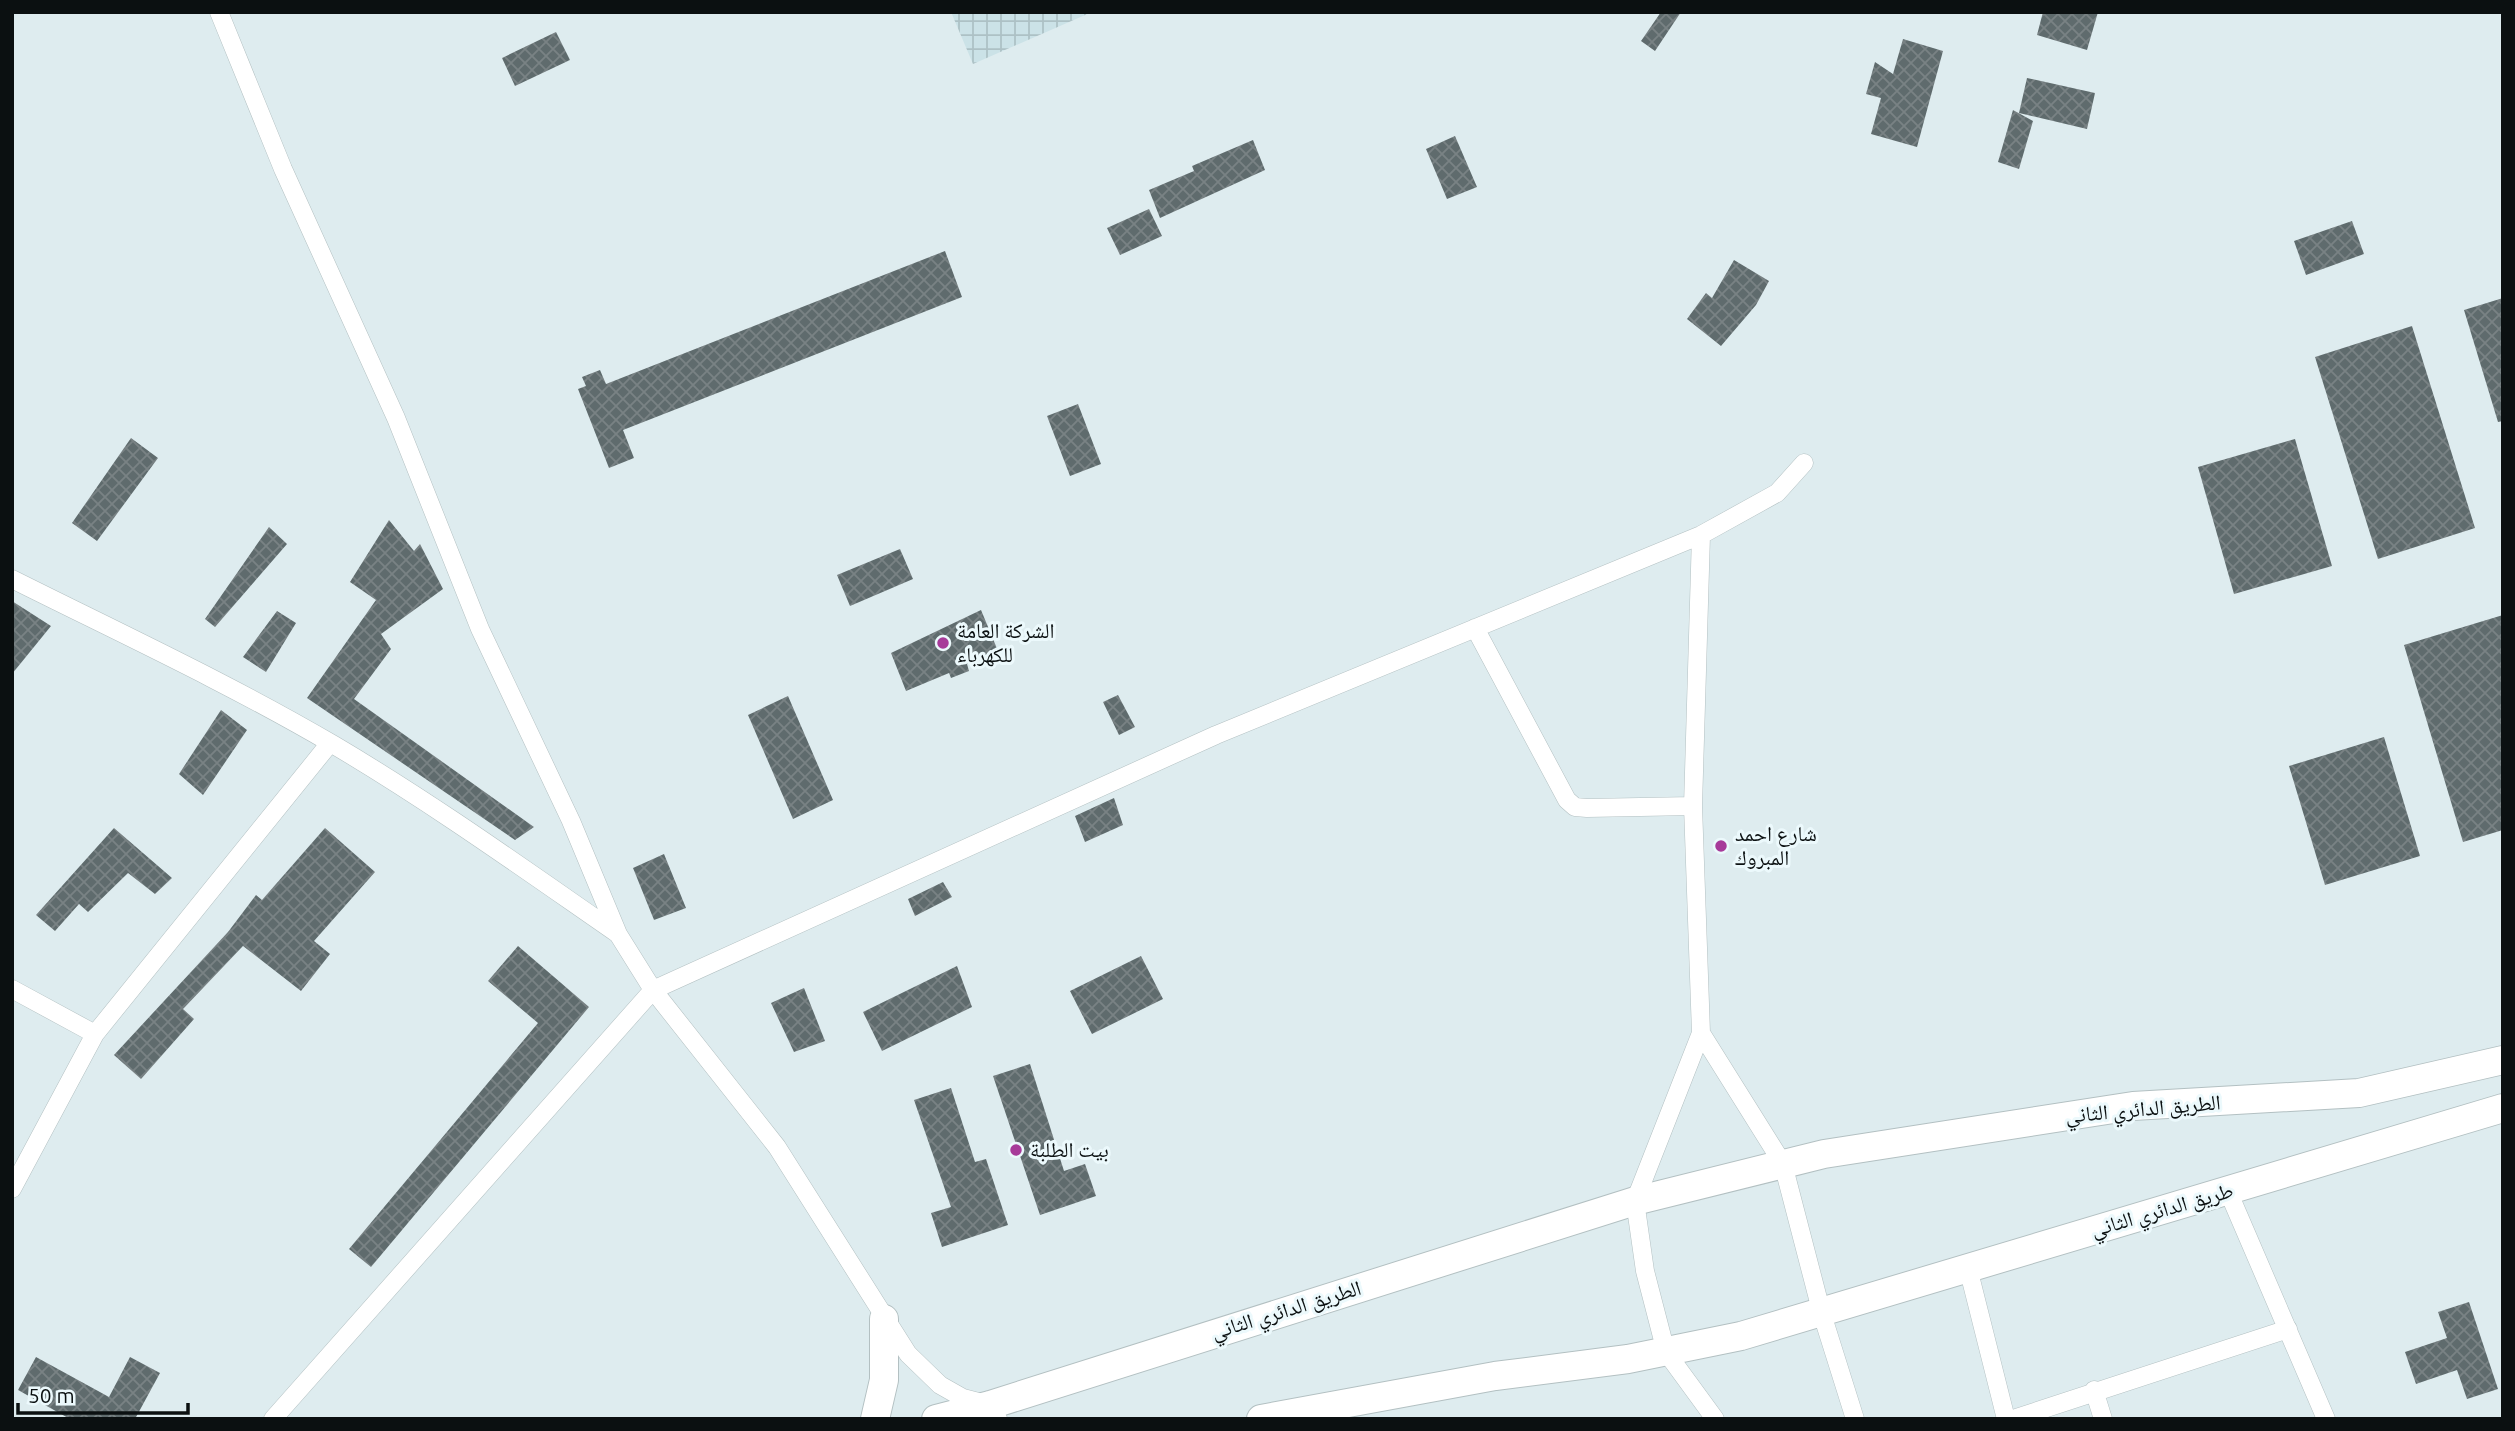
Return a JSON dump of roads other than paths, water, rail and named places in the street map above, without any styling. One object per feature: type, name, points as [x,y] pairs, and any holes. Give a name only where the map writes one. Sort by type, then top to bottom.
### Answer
[{"type":"main road","name":"الطريق الدائري الثاني","points":[[936,1419],[994,1412],[1635,1201],[1824,1154],[2133,1107],[2359,1093],[2503,1060]]},
{"type":"main road","name":"طريق الدائري الثاني","points":[[1666,1352],[1822,1314],[2503,1108]]},
{"type":"main road","points":[[875,1419],[884,1380],[884,1319]]},
{"type":"main road","points":[[1261,1419],[1495,1376],[1666,1352]]},
{"type":"street","points":[[219,12],[283,169],[396,418],[480,629],[571,821],[618,934],[653,990],[778,1147],[884,1319],[908,1353],[940,1385],[994,1412]]},
{"type":"street","points":[[273,1419],[653,990],[1216,734],[1701,536],[1777,493],[1804,463]]},
{"type":"street","points":[[1701,536],[1693,806],[1701,1034],[1635,1201],[1645,1271],[1666,1352],[1715,1419]]},
{"type":"street","points":[[12,579],[231,688],[330,743],[454,821],[618,934]]},
{"type":"street","points":[[1475,628],[1567,800],[1575,807],[1693,806]]},
{"type":"street","points":[[12,1189],[95,1034],[330,743]]},
{"type":"street","points":[[12,989],[95,1034]]},
{"type":"street","points":[[1701,1034],[1783,1164],[1822,1314],[1855,1419]]},
{"type":"street","points":[[2228,1191],[2326,1419]]},
{"type":"street","points":[[1968,1268],[2006,1419]]},
{"type":"street","points":[[2013,1419],[2094,1390],[2288,1329]]},
{"type":"street","points":[[2094,1390],[2103,1419]]},
{"type":"place","name":"الشركة العامة للكهرباء","points":[[943,643]]},
{"type":"place","name":"شارع احمد المبروك","points":[[1721,846]]},
{"type":"place","name":"بيت الطلبة","points":[[1016,1150]]}]
